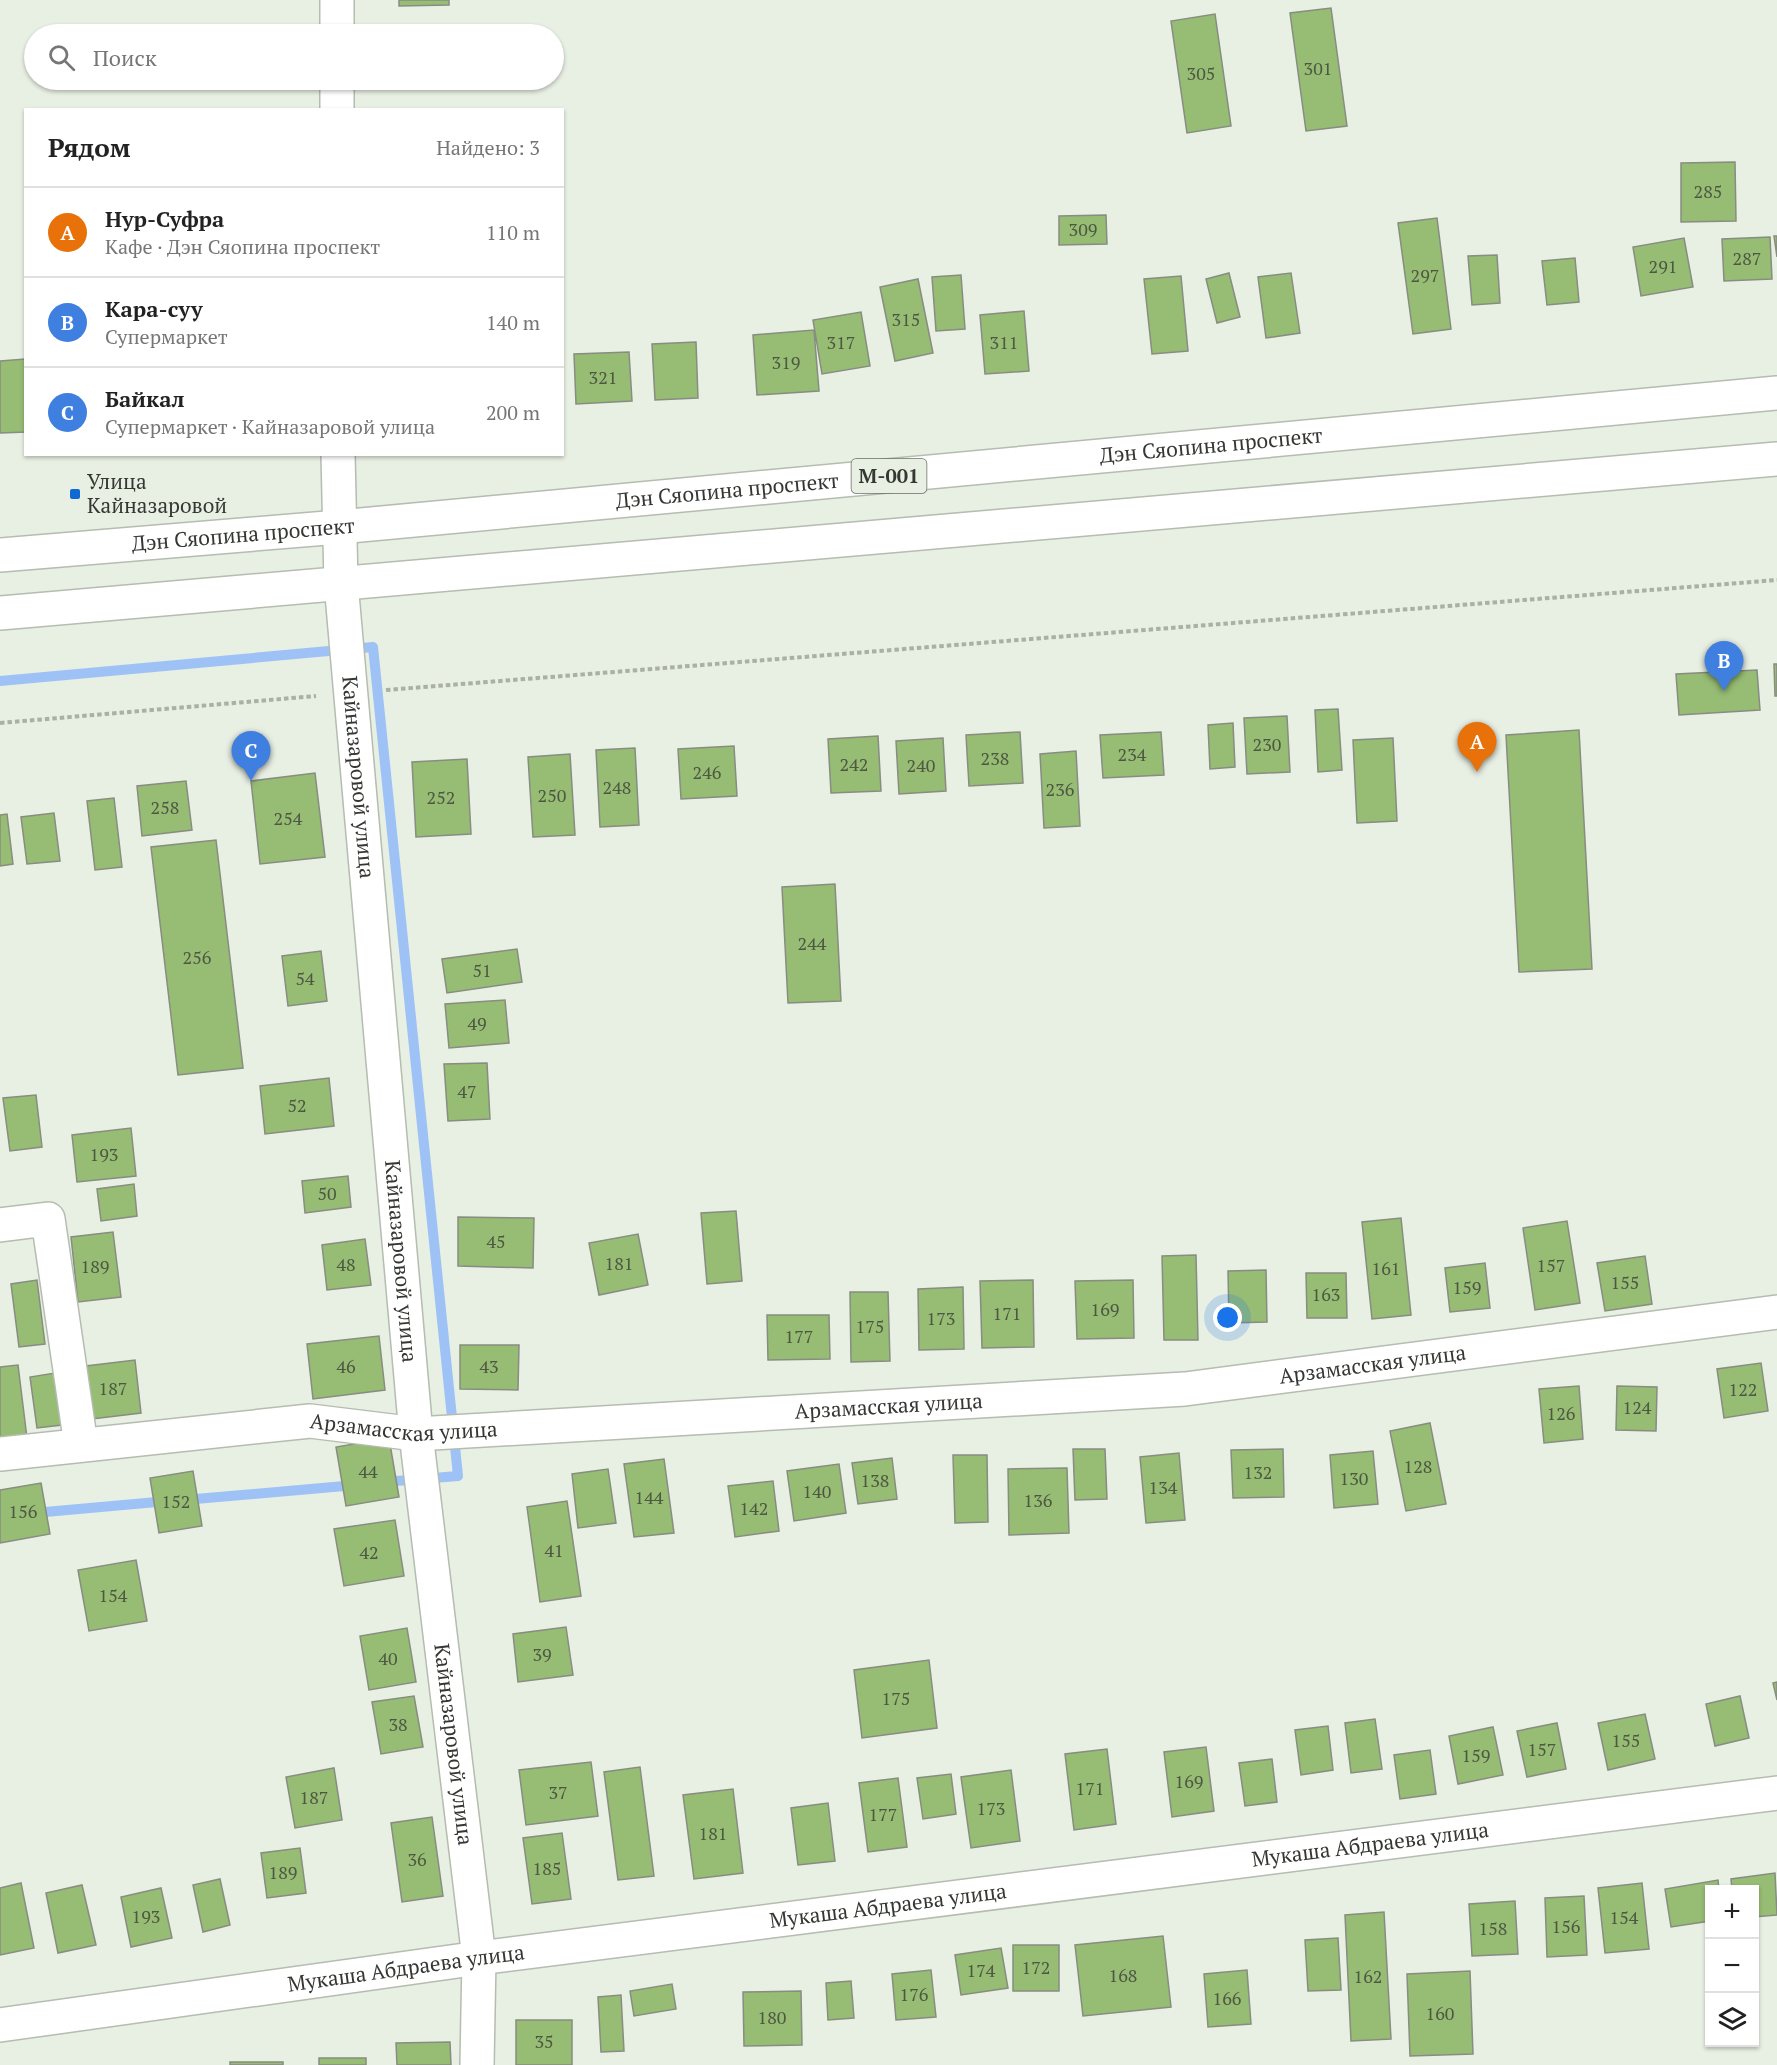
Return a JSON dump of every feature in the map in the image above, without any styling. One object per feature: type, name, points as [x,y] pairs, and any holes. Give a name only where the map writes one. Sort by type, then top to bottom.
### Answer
[{"type":"street","points":[[337,0],[337,24]]},
{"type":"street","points":[[337,90],[337,108]]},
{"type":"street","name":"Дэн Сяопина проспект","points":[[0,555],[339,527],[1777,393]]},
{"type":"street","name":"Кайназаровой улица","points":[[338,456],[341,583],[416,1434],[479,1958],[477,2065]]},
{"type":"street","points":[[0,613],[1777,459]]},
{"type":"street","points":[[0,1224],[48,1219],[81,1445]]},
{"type":"street","name":"Арзамасская улица","points":[[0,1454],[310,1421],[416,1434],[1185,1389],[1777,1312]]},
{"type":"street","name":"Мукаша Абдраева улица","points":[[0,2025],[479,1958],[1777,1793]]},
{"type":"path","points":[[0,723],[1777,580]]},
{"type":"building","points":[[399,0],[449,0],[449,5],[399,6]]},
{"type":"building","points":[[1331,8],[1347,126],[1306,131],[1290,13]]},
{"type":"building","points":[[1215,14],[1231,126],[1187,133],[1171,21]]},
{"type":"building","points":[[1735,162],[1736,221],[1681,222],[1681,163]]},
{"type":"building","points":[[1106,215],[1107,244],[1059,245],[1059,216]]},
{"type":"building","points":[[1437,218],[1451,329],[1413,334],[1398,223]]},
{"type":"building","points":[[1774,236],[1777,236],[1777,257]]},
{"type":"building","points":[[1770,237],[1772,279],[1724,281],[1722,239]]},
{"type":"building","points":[[1684,238],[1693,287],[1641,296],[1633,247]]},
{"type":"building","points":[[1497,255],[1500,303],[1472,305],[1468,256]]},
{"type":"building","points":[[1575,258],[1579,302],[1547,305],[1542,261]]},
{"type":"building","points":[[1229,273],[1240,317],[1217,323],[1206,279]]},
{"type":"building","points":[[1291,273],[1300,333],[1266,338],[1258,277]]},
{"type":"building","points":[[961,275],[965,329],[936,331],[932,277]]},
{"type":"building","points":[[1181,276],[1188,351],[1152,354],[1144,279]]},
{"type":"building","points":[[918,279],[933,353],[895,361],[880,287]]},
{"type":"building","points":[[1024,311],[1029,371],[985,374],[980,315]]},
{"type":"building","points":[[861,312],[870,366],[822,374],[813,320]]},
{"type":"building","points":[[814,330],[819,391],[757,395],[753,335]]},
{"type":"building","points":[[696,342],[698,398],[655,400],[652,344]]},
{"type":"building","points":[[629,352],[632,401],[576,404],[574,354]]},
{"type":"building","points":[[24,359],[24,432],[0,433],[0,361]]},
{"type":"building","points":[[1774,664],[1777,664],[1777,696],[1775,696]]},
{"type":"building","points":[[1757,670],[1760,710],[1679,715],[1676,674]]},
{"type":"building","points":[[1338,709],[1342,770],[1318,772],[1315,710]]},
{"type":"building","points":[[1287,716],[1290,772],[1247,774],[1244,718]]},
{"type":"building","points":[[1233,723],[1235,767],[1210,769],[1208,725]]},
{"type":"building","points":[[1579,730],[1592,969],[1519,972],[1506,735]]},
{"type":"building","points":[[1020,732],[1023,783],[969,786],[966,735]]},
{"type":"building","points":[[1161,732],[1164,775],[1103,778],[1100,735]]},
{"type":"building","points":[[878,736],[881,791],[831,793],[828,739]]},
{"type":"building","points":[[943,738],[946,791],[899,794],[896,741]]},
{"type":"building","points":[[1393,738],[1397,821],[1357,823],[1353,740]]},
{"type":"building","points":[[734,746],[737,796],[681,799],[678,749]]},
{"type":"building","points":[[635,748],[639,825],[600,827],[596,750]]},
{"type":"building","points":[[1076,751],[1080,826],[1044,828],[1040,754]]},
{"type":"building","points":[[570,754],[575,835],[533,837],[528,757]]},
{"type":"building","points":[[467,759],[471,834],[416,837],[412,762]]},
{"type":"building","points":[[315,773],[325,857],[260,864],[251,781]]},
{"type":"building","points":[[186,781],[192,830],[142,836],[137,786]]},
{"type":"building","points":[[114,798],[122,867],[95,870],[87,801]]},
{"type":"building","points":[[54,813],[60,861],[27,864],[21,817]]},
{"type":"building","points":[[7,814],[13,864],[0,866],[0,815]]},
{"type":"building","points":[[216,840],[243,1068],[178,1075],[151,847]]},
{"type":"building","points":[[835,884],[841,1001],[788,1003],[782,887]]},
{"type":"building","points":[[517,949],[522,982],[447,993],[442,959]]},
{"type":"building","points":[[321,951],[327,1001],[288,1006],[282,956]]},
{"type":"building","points":[[505,1000],[509,1043],[449,1048],[445,1004]]},
{"type":"building","points":[[487,1063],[490,1119],[448,1121],[444,1064]]},
{"type":"building","points":[[329,1078],[334,1126],[265,1134],[260,1086]]},
{"type":"building","points":[[36,1095],[42,1147],[10,1151],[3,1098]]},
{"type":"building","points":[[131,1128],[136,1176],[77,1182],[72,1135]]},
{"type":"building","points":[[348,1176],[351,1207],[305,1213],[302,1181]]},
{"type":"building","points":[[134,1184],[137,1216],[101,1221],[97,1189]]},
{"type":"building","points":[[736,1211],[742,1281],[707,1284],[701,1213]]},
{"type":"building","points":[[458,1217],[534,1218],[533,1268],[458,1266]]},
{"type":"building","points":[[1401,1218],[1411,1315],[1372,1319],[1362,1222]]},
{"type":"building","points":[[1567,1221],[1580,1303],[1535,1310],[1523,1228]]},
{"type":"building","points":[[113,1232],[121,1297],[78,1302],[71,1237]]},
{"type":"building","points":[[638,1234],[648,1285],[599,1295],[589,1243]]},
{"type":"building","points":[[365,1239],[371,1285],[327,1290],[322,1245]]},
{"type":"building","points":[[1196,1255],[1198,1340],[1164,1340],[1162,1256]]},
{"type":"building","points":[[1645,1256],[1652,1304],[1605,1311],[1597,1263]]},
{"type":"building","points":[[1485,1263],[1490,1308],[1450,1312],[1445,1268]]},
{"type":"building","points":[[1266,1270],[1267,1322],[1229,1323],[1228,1271]]},
{"type":"building","points":[[1306,1273],[1346,1273],[1347,1318],[1307,1318]]},
{"type":"building","points":[[37,1280],[45,1344],[19,1347],[11,1284]]},
{"type":"building","points":[[1033,1280],[1034,1347],[982,1348],[980,1281]]},
{"type":"building","points":[[1133,1280],[1134,1338],[1077,1339],[1075,1281]]},
{"type":"building","points":[[963,1287],[964,1349],[919,1350],[918,1289]]},
{"type":"building","points":[[850,1292],[888,1292],[890,1361],[851,1362]]},
{"type":"building","points":[[767,1315],[829,1315],[830,1359],[768,1360]]},
{"type":"building","points":[[379,1336],[385,1390],[313,1399],[307,1344]]},
{"type":"building","points":[[460,1345],[519,1345],[518,1390],[460,1389]]},
{"type":"building","points":[[135,1360],[141,1413],[92,1419],[86,1366]]},
{"type":"building","points":[[1761,1363],[1768,1411],[1724,1418],[1717,1369]]},
{"type":"building","points":[[18,1365],[27,1438],[0,1442],[0,1367]]},
{"type":"building","points":[[55,1373],[62,1425],[37,1428],[30,1377]]},
{"type":"building","points":[[1579,1386],[1583,1439],[1544,1443],[1539,1389]]},
{"type":"building","points":[[1617,1386],[1657,1387],[1656,1431],[1616,1430]]},
{"type":"building","points":[[1430,1423],[1446,1504],[1406,1511],[1390,1431]]},
{"type":"building","points":[[389,1438],[399,1497],[346,1506],[336,1447]]},
{"type":"building","points":[[1073,1449],[1105,1449],[1107,1499],[1075,1500]]},
{"type":"building","points":[[1283,1449],[1284,1497],[1233,1498],[1231,1450]]},
{"type":"building","points":[[1373,1451],[1378,1504],[1334,1508],[1330,1455]]},
{"type":"building","points":[[1179,1453],[1185,1520],[1146,1523],[1140,1457]]},
{"type":"building","points":[[953,1455],[987,1455],[988,1522],[955,1523]]},
{"type":"building","points":[[892,1458],[897,1499],[858,1504],[852,1463]]},
{"type":"building","points":[[664,1459],[674,1533],[634,1537],[624,1464]]},
{"type":"building","points":[[839,1464],[846,1513],[794,1521],[787,1471]]},
{"type":"building","points":[[1067,1468],[1069,1533],[1009,1535],[1008,1469]]},
{"type":"building","points":[[608,1469],[616,1523],[578,1528],[572,1474]]},
{"type":"building","points":[[193,1471],[202,1526],[159,1533],[150,1478]]},
{"type":"building","points":[[773,1481],[779,1531],[735,1537],[728,1486]]},
{"type":"building","points":[[41,1483],[50,1534],[0,1543],[0,1490]]},
{"type":"building","points":[[567,1501],[581,1596],[540,1602],[527,1507]]},
{"type":"building","points":[[395,1520],[404,1576],[344,1586],[334,1529]]},
{"type":"building","points":[[136,1560],[147,1621],[89,1631],[78,1570]]},
{"type":"building","points":[[566,1627],[573,1675],[518,1682],[513,1634]]},
{"type":"building","points":[[407,1628],[416,1682],[369,1690],[360,1636]]},
{"type":"building","points":[[929,1660],[937,1728],[862,1738],[854,1670]]},
{"type":"building","points":[[1777,1682],[1777,1700],[1773,1683]]},
{"type":"building","points":[[414,1696],[423,1747],[381,1754],[372,1702]]},
{"type":"building","points":[[1740,1696],[1749,1738],[1715,1746],[1706,1704]]},
{"type":"building","points":[[1645,1714],[1655,1759],[1608,1770],[1598,1723]]},
{"type":"building","points":[[1375,1719],[1382,1769],[1351,1773],[1345,1723]]},
{"type":"building","points":[[1557,1723],[1566,1769],[1527,1777],[1517,1731]]},
{"type":"building","points":[[1328,1726],[1333,1770],[1301,1775],[1295,1730]]},
{"type":"building","points":[[1493,1727],[1503,1775],[1458,1784],[1449,1736]]},
{"type":"building","points":[[1206,1747],[1214,1811],[1172,1817],[1164,1752]]},
{"type":"building","points":[[1107,1749],[1116,1824],[1074,1830],[1065,1754]]},
{"type":"building","points":[[1430,1750],[1436,1794],[1400,1799],[1394,1755]]},
{"type":"building","points":[[1272,1759],[1277,1802],[1245,1806],[1239,1763]]},
{"type":"building","points":[[591,1762],[598,1816],[526,1825],[519,1770]]},
{"type":"building","points":[[640,1767],[654,1876],[618,1880],[604,1772]]},
{"type":"building","points":[[334,1768],[342,1820],[295,1828],[286,1777]]},
{"type":"building","points":[[1011,1770],[1020,1841],[971,1848],[961,1777]]},
{"type":"building","points":[[951,1774],[956,1814],[923,1819],[917,1778]]},
{"type":"building","points":[[898,1778],[907,1847],[868,1852],[859,1783]]},
{"type":"building","points":[[733,1789],[743,1873],[694,1879],[683,1795]]},
{"type":"building","points":[[828,1803],[835,1861],[798,1865],[791,1808]]},
{"type":"building","points":[[432,1817],[443,1896],[402,1902],[391,1823]]},
{"type":"building","points":[[562,1833],[571,1899],[532,1904],[523,1838]]},
{"type":"building","points":[[300,1848],[306,1893],[267,1898],[261,1853]]},
{"type":"building","points":[[1775,1873],[1777,1915],[1759,1917],[1759,1885],[1732,1885],[1731,1879]]},
{"type":"building","points":[[220,1879],[230,1925],[203,1932],[193,1885]]},
{"type":"building","points":[[1718,1880],[1718,1885],[1705,1885],[1705,1922],[1671,1927],[1665,1889]]},
{"type":"building","points":[[21,1883],[34,1948],[0,1955],[0,1888]]},
{"type":"building","points":[[1642,1883],[1649,1949],[1605,1953],[1598,1888]]},
{"type":"building","points":[[82,1885],[96,1945],[58,1953],[46,1893]]},
{"type":"building","points":[[161,1888],[172,1938],[131,1947],[121,1897]]},
{"type":"building","points":[[1584,1896],[1587,1955],[1547,1957],[1545,1898]]},
{"type":"building","points":[[1515,1901],[1518,1954],[1472,1956],[1469,1904]]},
{"type":"building","points":[[1384,1912],[1391,2039],[1351,2041],[1345,1915]]},
{"type":"building","points":[[1163,1936],[1171,2007],[1083,2016],[1075,1945]]},
{"type":"building","points":[[1338,1938],[1341,1990],[1308,1991],[1305,1940]]},
{"type":"building","points":[[1013,1945],[1059,1945],[1059,1991],[1013,1991]]},
{"type":"building","points":[[1001,1948],[1008,1988],[961,1995],[955,1955]]},
{"type":"building","points":[[931,1970],[936,2017],[896,2020],[892,1974]]},
{"type":"building","points":[[1247,1970],[1251,2024],[1208,2027],[1204,1974]]},
{"type":"building","points":[[1470,1971],[1473,2054],[1410,2056],[1407,1974]]},
{"type":"building","points":[[851,1981],[854,2018],[828,2020],[826,1983]]},
{"type":"building","points":[[672,1984],[676,2009],[634,2016],[630,1991]]},
{"type":"building","points":[[801,1991],[802,2045],[744,2046],[743,1992]]},
{"type":"building","points":[[621,1995],[624,2051],[601,2052],[598,1997]]},
{"type":"building","points":[[516,2020],[572,2020],[572,2065],[516,2065]]},
{"type":"building","points":[[450,2042],[451,2065],[397,2065],[396,2043]]},
{"type":"building","points":[[319,2058],[366,2058],[366,2065],[319,2065]]},
{"type":"building","points":[[230,2062],[283,2062],[283,2065],[230,2065]]},
{"type":"waterway","points":[[0,681],[373,647],[458,1476],[384,1482]]},
{"type":"waterway","points":[[184,1500],[356,1485]]},
{"type":"waterway","points":[[34,1513],[168,1501]]},
{"type":"place","name":"Улица Кайназаровой","points":[[75,494]]},
{"type":"place","name":"Кара-суу","points":[[1724,691]]},
{"type":"place","name":"Нур-Суфра","points":[[1477,772]]},
{"type":"place","name":"Байкал","points":[[251,781]]}]
